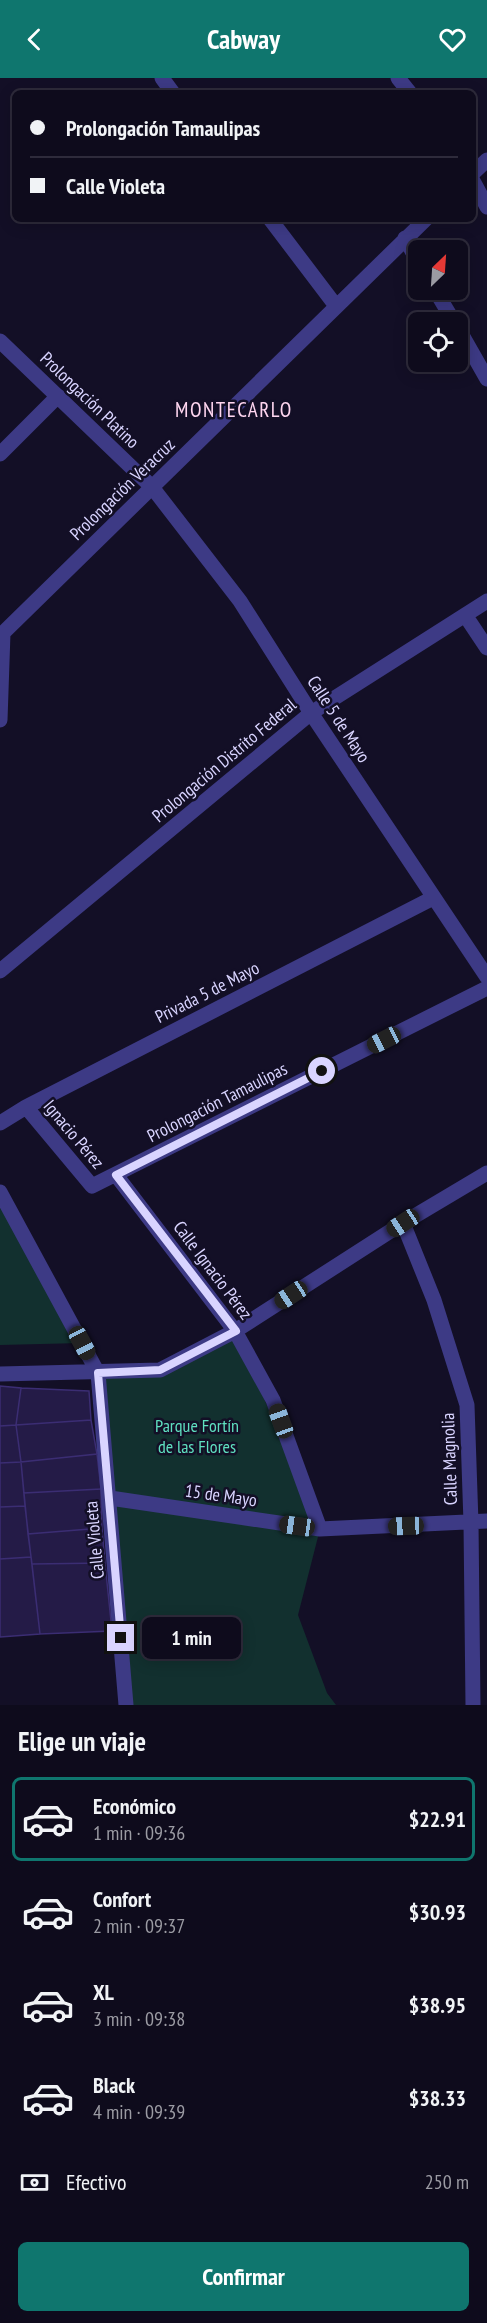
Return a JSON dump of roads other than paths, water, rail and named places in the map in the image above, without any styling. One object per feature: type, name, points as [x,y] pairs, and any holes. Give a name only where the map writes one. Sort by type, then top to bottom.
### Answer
[{"type":"street","points":[[398,78],[408,90]]},
{"type":"street","points":[[476,172],[487,160]]},
{"type":"street","points":[[476,184],[487,207]]},
{"type":"street","points":[[272,222],[336,306]]},
{"type":"street","name":"Prolongación Veracruz","points":[[2,635],[423,222]]},
{"type":"street","points":[[405,238],[408,243]]},
{"type":"street","name":"Prolongación Platino","points":[[0,341],[152,487]]},
{"type":"street","points":[[468,346],[487,379]]},
{"type":"street","points":[[0,454],[58,396]]},
{"type":"street","name":"Calle 5 de Mayo","points":[[152,487],[240,601],[311,713],[487,977]]},
{"type":"street","name":"Prolongación Distrito Federal","points":[[0,971],[311,713],[487,601]]},
{"type":"street","points":[[465,615],[487,648]]},
{"type":"street","points":[[0,720],[2,635]]},
{"type":"street","name":"Privada 5 de Mayo","points":[[0,1123],[26,1107],[433,898]]},
{"type":"street","name":"Prolongación Tamaulipas","points":[[92,1186],[487,988]]},
{"type":"street","name":"Ignacio Pérez","points":[[26,1107],[92,1186]]},
{"type":"street","points":[[0,1374],[160,1370],[236,1331],[403,1223],[487,1173]]},
{"type":"street","name":"Calle Ignacio Pérez","points":[[116,1175],[236,1331],[273,1400],[320,1529]]},
{"type":"street","points":[[0,1192],[98,1373]]},
{"type":"street","name":"Calle Magnolia","points":[[403,1223],[434,1300],[466,1405],[471,1523],[473,1705]]},
{"type":"street","name":"Calle Violeta","points":[[98,1373],[126,1705]]},
{"type":"street","name":"15 de Mayo","points":[[110,1498],[320,1529],[487,1521]]},
{"type":"district","name":"MONTECARLO","points":[[234,409]]},
{"type":"park label","name":"Parque Fortín de las Flores","points":[[197,1435]]}]
